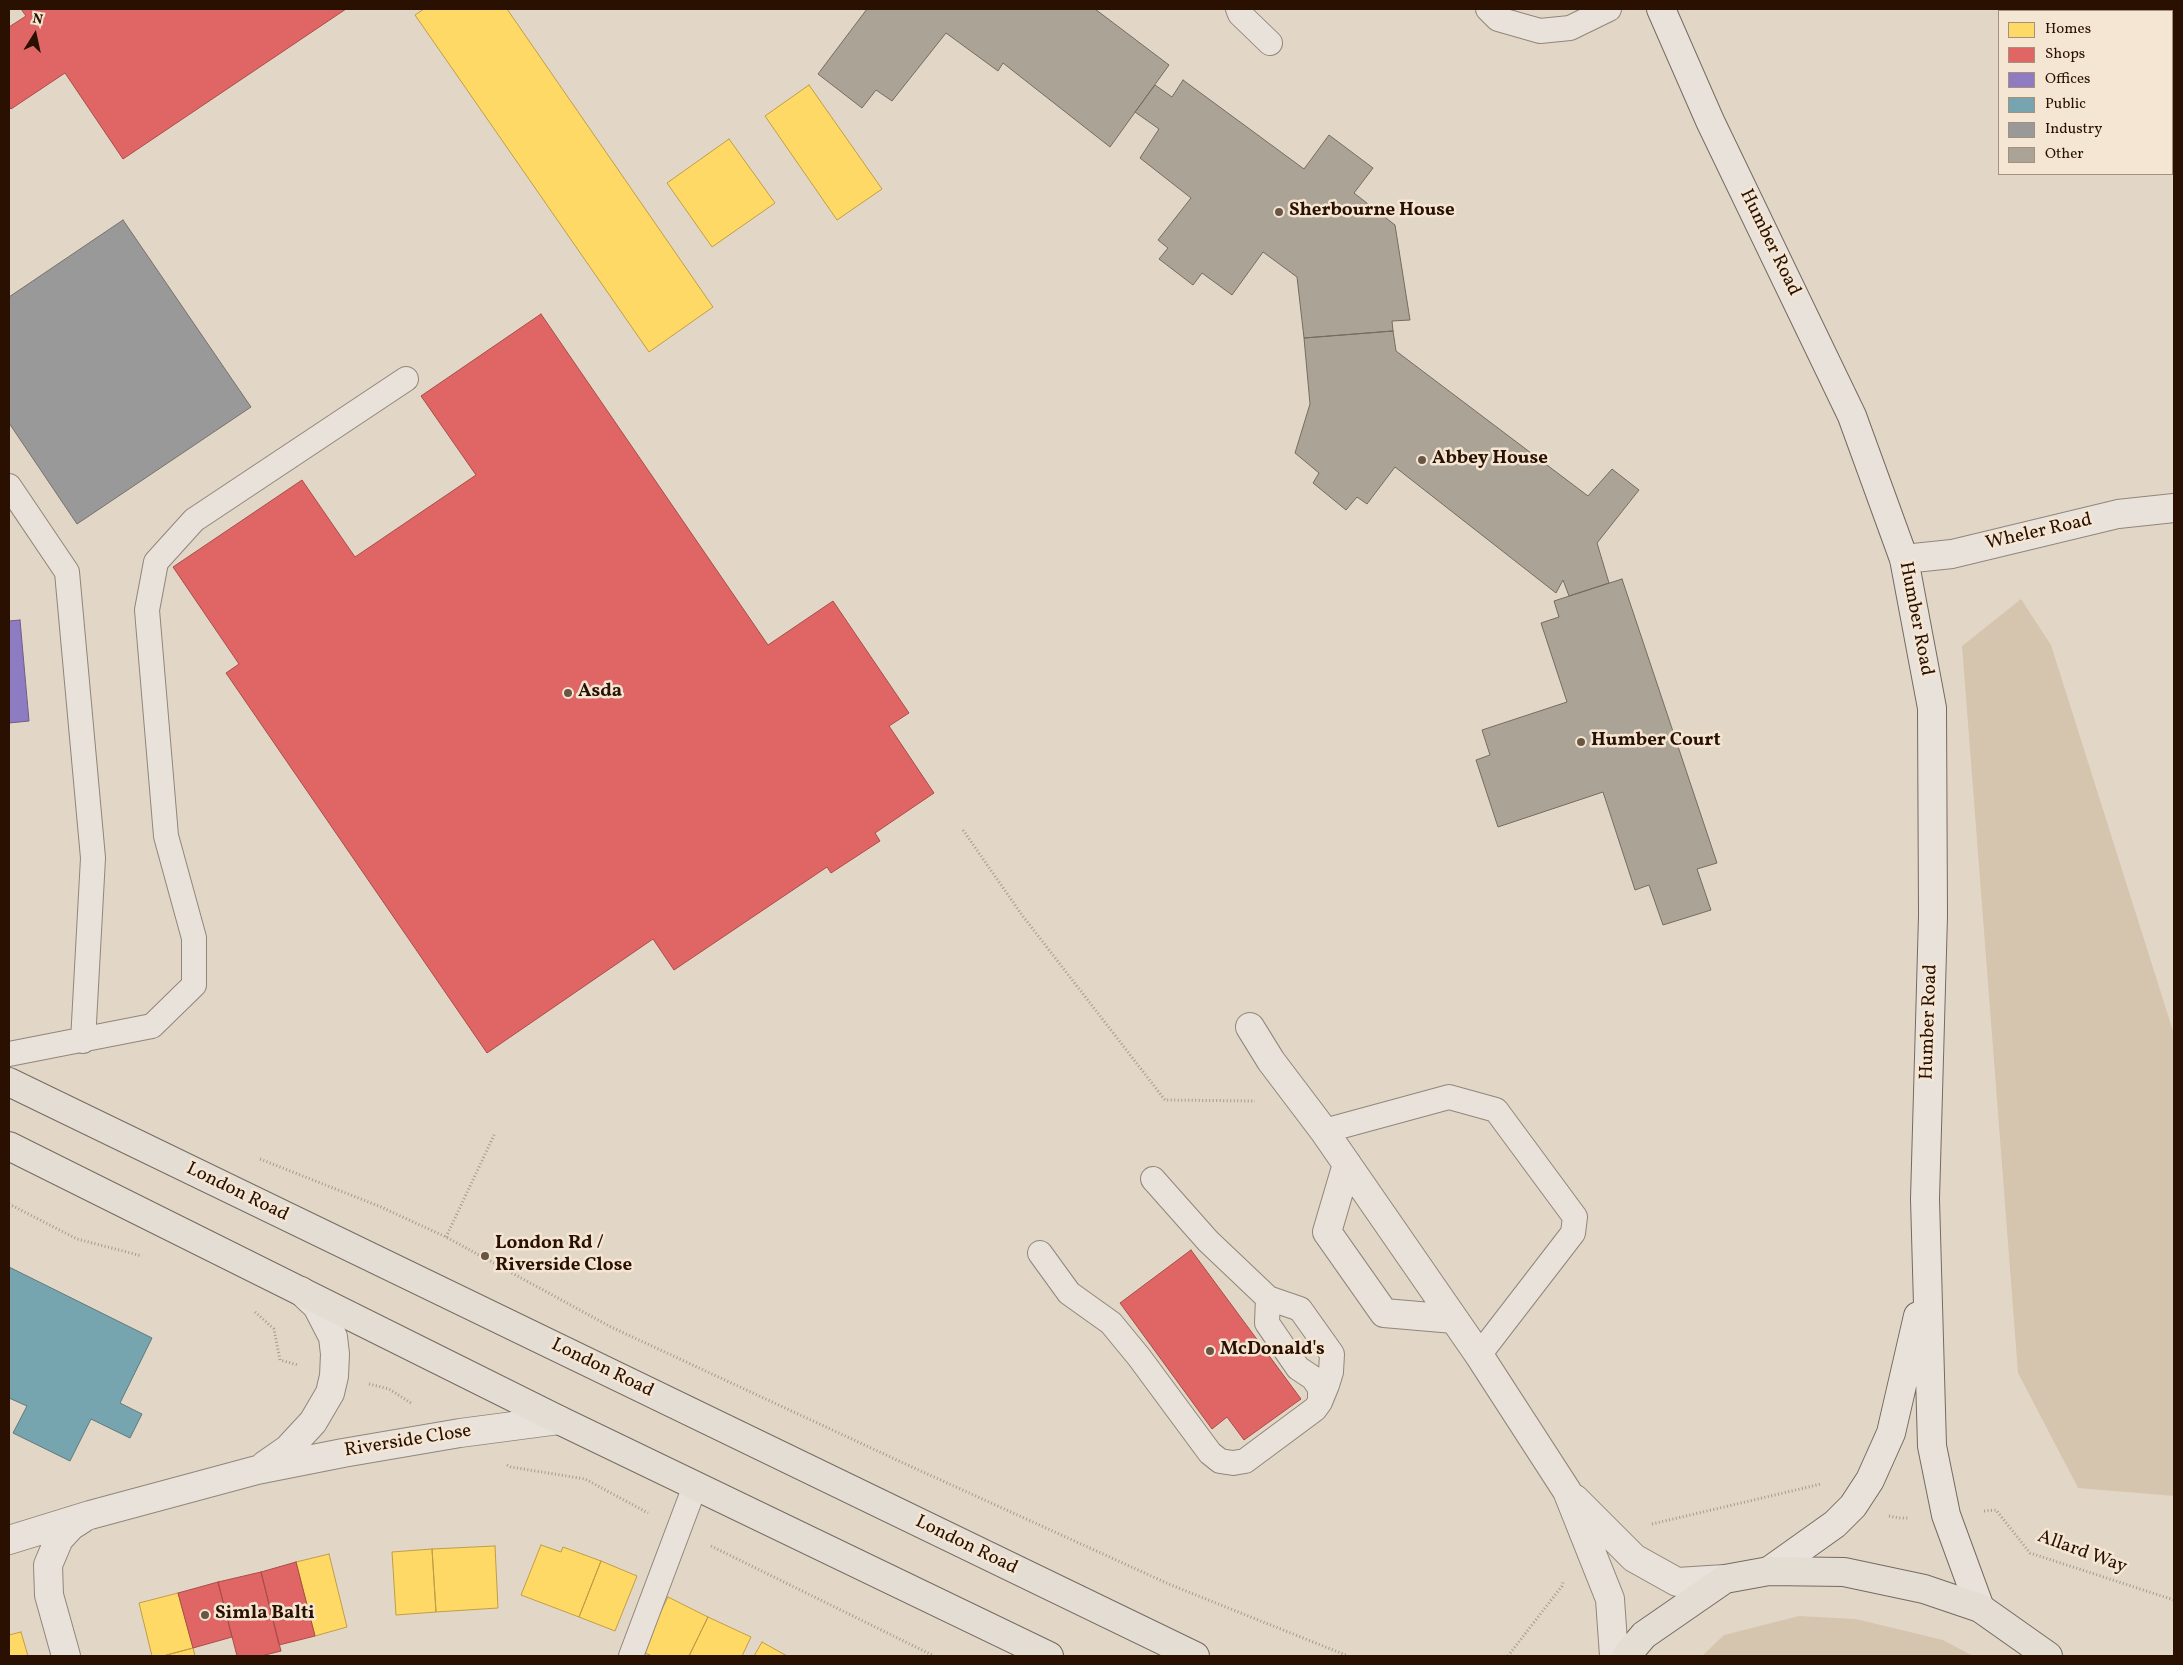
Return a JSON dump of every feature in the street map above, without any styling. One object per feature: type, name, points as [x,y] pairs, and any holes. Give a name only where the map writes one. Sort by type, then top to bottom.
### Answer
[{"type":"main road","name":"London Road","points":[[9,1082],[1195,1656]]},
{"type":"main road","points":[[9,1146],[559,1420],[1049,1656]]},
{"type":"main road","points":[[1626,1656],[1644,1636],[1725,1579],[1769,1571],[1844,1572],[1924,1589],[1980,1608],[2048,1656]]},
{"type":"street","name":"Humber Road","points":[[1661,9],[1710,121],[1852,416],[1904,559],[1932,708],[1933,916],[1925,1199],[1932,1446],[1946,1514],[1980,1608]]},
{"type":"street","name":"Wheler Road","points":[[1904,559],[1952,554],[2118,514],[2174,508]]},
{"type":"street","points":[[1250,1027],[1271,1062],[1324,1131],[1479,1355],[1567,1491],[1610,1599],[1614,1656]]},
{"type":"street","points":[[1347,1164],[1327,1232],[1384,1313],[1454,1319]]},
{"type":"street","name":"Humber Road","points":[[1769,1571],[1834,1524],[1853,1506],[1870,1480],[1891,1433],[1926,1280]]},
{"type":"street","name":"Riverside Close","points":[[257,1470],[288,1450],[313,1422],[330,1393],[334,1376],[335,1354],[333,1337],[327,1322],[317,1306],[298,1289]]},
{"type":"street","name":"Riverside Close","points":[[9,1540],[90,1515],[257,1470],[460,1433],[559,1420]]},
{"type":"street","points":[[1567,1491],[1634,1558],[1677,1582],[1725,1579]]},
{"type":"street","points":[[66,1656],[49,1595],[48,1565],[59,1539],[72,1526],[90,1515]]},
{"type":"lane","points":[[1238,9],[1240,14],[1270,43]]},
{"type":"lane","points":[[1488,9],[1498,19],[1540,31],[1570,28],[1609,9]]},
{"type":"lane","points":[[9,1054],[152,1026],[194,985],[194,938],[166,836],[165,826],[147,610],[156,562],[194,520],[406,379]]},
{"type":"lane","points":[[9,486],[67,572],[93,858],[83,1041]]},
{"type":"lane","points":[[1324,1131],[1449,1097],[1496,1110],[1575,1217],[1573,1233],[1479,1355]]},
{"type":"lane","points":[[1040,1253],[1069,1293],[1111,1323],[1139,1357],[1210,1453],[1220,1461],[1233,1464],[1245,1461],[1315,1408],[1320,1402],[1331,1372],[1332,1354],[1300,1309],[1268,1298],[1208,1241],[1152,1179]]},
{"type":"lane","points":[[1268,1298],[1267,1323],[1298,1368],[1313,1378],[1320,1388],[1320,1402]]},
{"type":"lane","points":[[631,1656],[695,1486]]},
{"type":"path","points":[[963,830],[1022,915],[1165,1100],[1258,1101],[1287,1081]]},
{"type":"path","points":[[446,1237],[495,1133]]},
{"type":"path","points":[[253,1157],[381,1207],[446,1237],[638,1340],[1171,1584],[1348,1656]]},
{"type":"path","points":[[247,1306],[274,1329],[280,1360],[334,1376],[389,1389],[412,1404]]},
{"type":"path","name":"Allard Way","points":[[1996,1510],[2030,1553],[2174,1600]]},
{"type":"path","points":[[1508,1656],[1562,1586],[1567,1555],[1587,1542]]},
{"type":"shaded area","points":[[2021,599],[2051,645],[2174,1034],[2174,1496],[2078,1488],[2018,1373],[1962,646]]},
{"type":"shaded area","points":[[1799,1616],[1856,1619],[1943,1640],[1973,1656],[1702,1656],[1724,1635]]},
{"type":"building: Homes","points":[[424,9],[507,9],[713,307],[649,352],[415,15]]},
{"type":"building: Homes","points":[[809,85],[882,189],[837,220],[765,116]]},
{"type":"building: Homes","points":[[729,139],[775,203],[712,247],[667,183]]},
{"type":"building: Homes","points":[[541,1545],[561,1552],[563,1547],[601,1561],[579,1617],[521,1595]]},
{"type":"building: Homes","points":[[495,1546],[498,1608],[436,1612],[432,1549]]},
{"type":"building: Homes","points":[[432,1549],[436,1612],[396,1615],[392,1552]]},
{"type":"building: Homes","points":[[329,1554],[347,1627],[315,1636],[296,1562]]},
{"type":"building: Homes","points":[[601,1561],[637,1576],[615,1631],[579,1617]]},
{"type":"building: Homes","points":[[178,1593],[193,1648],[163,1656],[152,1656],[139,1603]]},
{"type":"building: Homes","points":[[668,1597],[708,1617],[689,1656],[652,1656],[641,1651]]},
{"type":"building: Homes","points":[[708,1617],[751,1637],[742,1656],[689,1656]]},
{"type":"building: Homes","points":[[21,1632],[28,1656],[9,1656],[9,1635]]},
{"type":"building: Homes","points":[[762,1642],[787,1656],[754,1656]]},
{"type":"building: Homes","points":[[193,1648],[195,1656],[163,1656]]},
{"type":"building: Shops","points":[[21,9],[346,9],[123,159],[65,73],[11,109],[9,106],[9,27],[26,16]]},
{"type":"building: Shops","name":"Asda","points":[[541,314],[768,645],[833,601],[909,713],[889,726],[934,793],[875,833],[880,841],[831,873],[827,867],[674,970],[653,939],[487,1053],[226,673],[239,664],[173,567],[302,480],[355,557],[476,475],[421,396]]},
{"type":"building: Shops","name":"McDonald's","points":[[1191,1250],[1301,1399],[1244,1440],[1227,1417],[1212,1429],[1120,1303]]},
{"type":"building: Shops","points":[[296,1562],[315,1636],[279,1645],[261,1572]]},
{"type":"building: Shops","points":[[261,1572],[281,1651],[261,1656],[237,1656],[218,1582]]},
{"type":"building: Shops","name":"Simla Balti","points":[[218,1582],[232,1637],[193,1648],[178,1593]]},
{"type":"building: Offices","points":[[20,620],[29,721],[9,723],[9,621]]},
{"type":"building: Public","points":[[9,1267],[152,1338],[120,1403],[142,1414],[130,1438],[91,1419],[70,1461],[13,1433],[27,1406],[9,1398]]},
{"type":"building: Industry","points":[[123,220],[251,407],[77,524],[9,423],[9,297]]},
{"type":"building: Other","points":[[867,9],[1095,9],[1169,65],[1110,147],[1003,63],[998,71],[946,33],[892,101],[876,90],[862,108],[818,74]]},
{"type":"building: Other","name":"Sherbourne House","points":[[1183,80],[1304,169],[1329,135],[1373,168],[1354,193],[1395,225],[1410,320],[1392,321],[1393,331],[1304,338],[1297,277],[1263,252],[1232,295],[1202,273],[1193,285],[1159,259],[1168,248],[1158,240],[1191,198],[1140,158],[1159,129],[1135,112],[1155,85],[1172,97]]},
{"type":"building: Other","name":"Abbey House","points":[[1393,331],[1396,351],[1588,496],[1612,469],[1639,490],[1597,543],[1609,583],[1569,596],[1563,580],[1556,593],[1395,467],[1367,504],[1357,497],[1346,510],[1313,483],[1319,473],[1295,453],[1310,404],[1304,338]]},
{"type":"building: Other","name":"Humber Court","points":[[1622,579],[1717,863],[1697,869],[1711,910],[1663,925],[1649,885],[1635,890],[1603,792],[1498,827],[1476,760],[1490,755],[1482,730],[1567,702],[1541,623],[1559,617],[1554,601]]},
{"type":"place","name":"Sherbourne House","points":[[1279,212]]},
{"type":"place","name":"Abbey House","points":[[1422,460]]},
{"type":"place","name":"Asda","points":[[568,693]]},
{"type":"place","name":"Humber Court","points":[[1581,742]]},
{"type":"place","name":"London Rd / Riverside Close","points":[[485,1256]]},
{"type":"place","name":"McDonald's","points":[[1210,1351]]},
{"type":"place","name":"Simla Balti","points":[[205,1615]]}]
